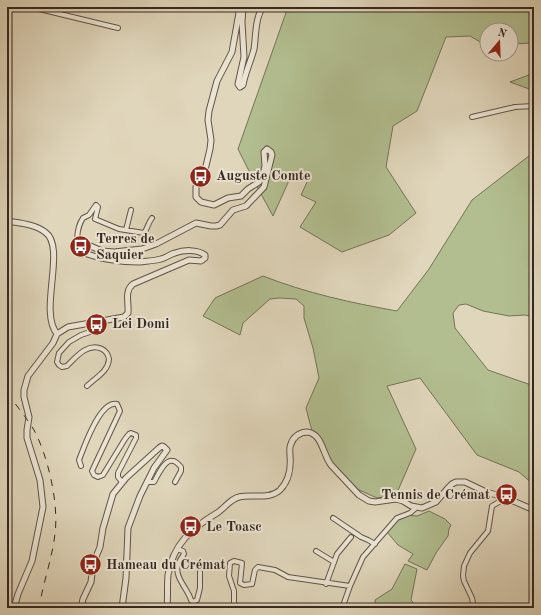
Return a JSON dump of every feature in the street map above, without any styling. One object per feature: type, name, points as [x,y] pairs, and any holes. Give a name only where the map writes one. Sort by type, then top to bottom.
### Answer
[{"type":"street","points":[[31,7],[118,28]]},
{"type":"street","points":[[85,253],[84,248],[87,245],[102,251],[123,252],[148,247],[196,223],[216,226],[220,224],[233,210],[246,206],[264,187],[272,155],[271,152],[267,150],[264,152],[265,166],[262,178],[241,196],[228,198],[214,205],[201,202],[195,194],[196,187],[209,159],[211,140],[208,120],[209,111],[217,81],[232,52],[240,7]]},
{"type":"street","points":[[243,7],[242,22],[244,57],[243,67],[238,82],[240,87],[243,85],[251,59],[259,17],[264,7]]},
{"type":"street","points":[[472,117],[515,107],[534,106]]},
{"type":"street","points":[[14,608],[18,594],[32,561],[43,507],[40,480],[26,432],[29,417],[24,397],[24,390],[28,376],[53,343],[57,332],[68,327],[121,318],[128,314],[129,311],[128,292],[130,286],[189,260],[203,260],[205,258],[199,251],[176,252],[157,260],[124,261],[93,256],[85,253],[82,254],[79,251],[77,232],[83,218],[89,215],[96,205],[98,208],[95,218],[96,220],[126,230],[144,233],[152,218]]},
{"type":"street","points":[[126,230],[131,210]]},
{"type":"street","points":[[7,221],[41,229],[50,236],[52,240],[53,275],[50,309],[51,324],[57,332]]},
{"type":"street","points":[[87,386],[95,377],[100,376],[108,367],[109,359],[105,351],[94,347],[87,349],[65,367],[59,365],[57,359],[59,353],[69,342],[81,335],[99,329],[104,324],[105,320]]},
{"type":"street","points":[[81,466],[79,460],[98,418],[109,405],[113,403],[117,404],[120,411],[92,471],[94,475],[98,477],[103,476],[125,439],[131,433],[136,435],[136,438],[118,473],[118,477],[122,482]]},
{"type":"street","points":[[167,608],[168,574],[177,549],[185,537],[206,518],[219,511],[235,498],[247,496],[266,496],[279,491],[286,482],[289,473],[291,462],[290,445],[295,437],[304,433],[311,433],[318,438],[327,460],[362,498],[368,501],[375,502],[396,498],[416,508],[422,508],[432,505],[440,499],[449,486],[456,482],[465,482],[486,492],[506,498],[534,510]]},
{"type":"street","points":[[81,608],[83,598],[91,584],[93,564],[100,547],[113,494],[122,482],[162,446],[166,452],[154,468],[135,507],[128,528],[126,578],[122,608]]},
{"type":"street","points":[[147,482],[154,482],[160,470],[167,462],[171,460],[181,467],[181,471],[175,482]]},
{"type":"street","points":[[474,608],[472,598],[463,576],[465,562],[488,531],[493,505],[506,498]]},
{"type":"street","points":[[341,608],[363,557],[397,518],[410,513],[416,508]]},
{"type":"street","points":[[333,518],[374,544]]},
{"type":"street","points":[[326,584],[339,552],[351,537]]},
{"type":"street","points":[[177,549],[183,551],[184,554],[178,566],[178,576],[193,602],[197,600],[199,593],[200,572]]},
{"type":"street","points":[[316,551],[334,562]]},
{"type":"street","points":[[234,605],[234,590],[229,576],[230,563],[232,561],[242,563],[240,583],[244,585],[252,584],[255,570],[258,567],[275,570],[288,578],[350,586]]},
{"type":"green space","points":[[288,7],[534,7],[534,43],[519,44],[519,22],[479,22],[479,41],[470,36],[446,37],[417,111],[393,126],[386,167],[416,213],[389,235],[342,252],[300,227],[316,202],[301,195],[308,180],[292,174],[273,216],[238,149]]},
{"type":"green space","points":[[534,73],[534,89],[532,90],[510,82]]},
{"type":"green space","points":[[534,152],[534,255],[531,276],[534,276],[534,317],[525,315],[509,316],[483,311],[466,304],[459,305],[453,313],[455,328],[488,370],[534,386],[534,485],[519,472],[477,455],[420,378],[387,386],[416,449],[396,495],[377,498],[357,489],[329,459],[322,441],[312,431],[306,408],[319,378],[313,348],[304,318],[304,306],[296,299],[270,299],[243,323],[240,335],[203,316],[215,298],[263,276],[296,288],[329,297],[397,311],[429,269],[472,200]]},
{"type":"green space","points":[[429,511],[445,519],[451,525],[448,536],[436,553],[427,570],[408,561],[413,554],[398,545],[387,532],[397,520],[408,515],[417,516]]},
{"type":"green space","points":[[405,564],[417,569],[411,600],[418,608],[375,608],[375,600],[392,589]]},
{"type":"railway","points":[[7,393],[34,430],[44,453],[54,495],[56,522],[55,534],[39,608]]},
{"type":"place","name":"Auguste Comte","points":[[200,176]]},
{"type":"place","name":"Terres de Saquier","points":[[81,247]]},
{"type":"place","name":"Lei Domi","points":[[96,324]]},
{"type":"place","name":"Tennis de Crémat","points":[[506,495]]},
{"type":"place","name":"Le Toasc","points":[[191,527]]},
{"type":"place","name":"Hameau du Crémat","points":[[91,565]]}]
